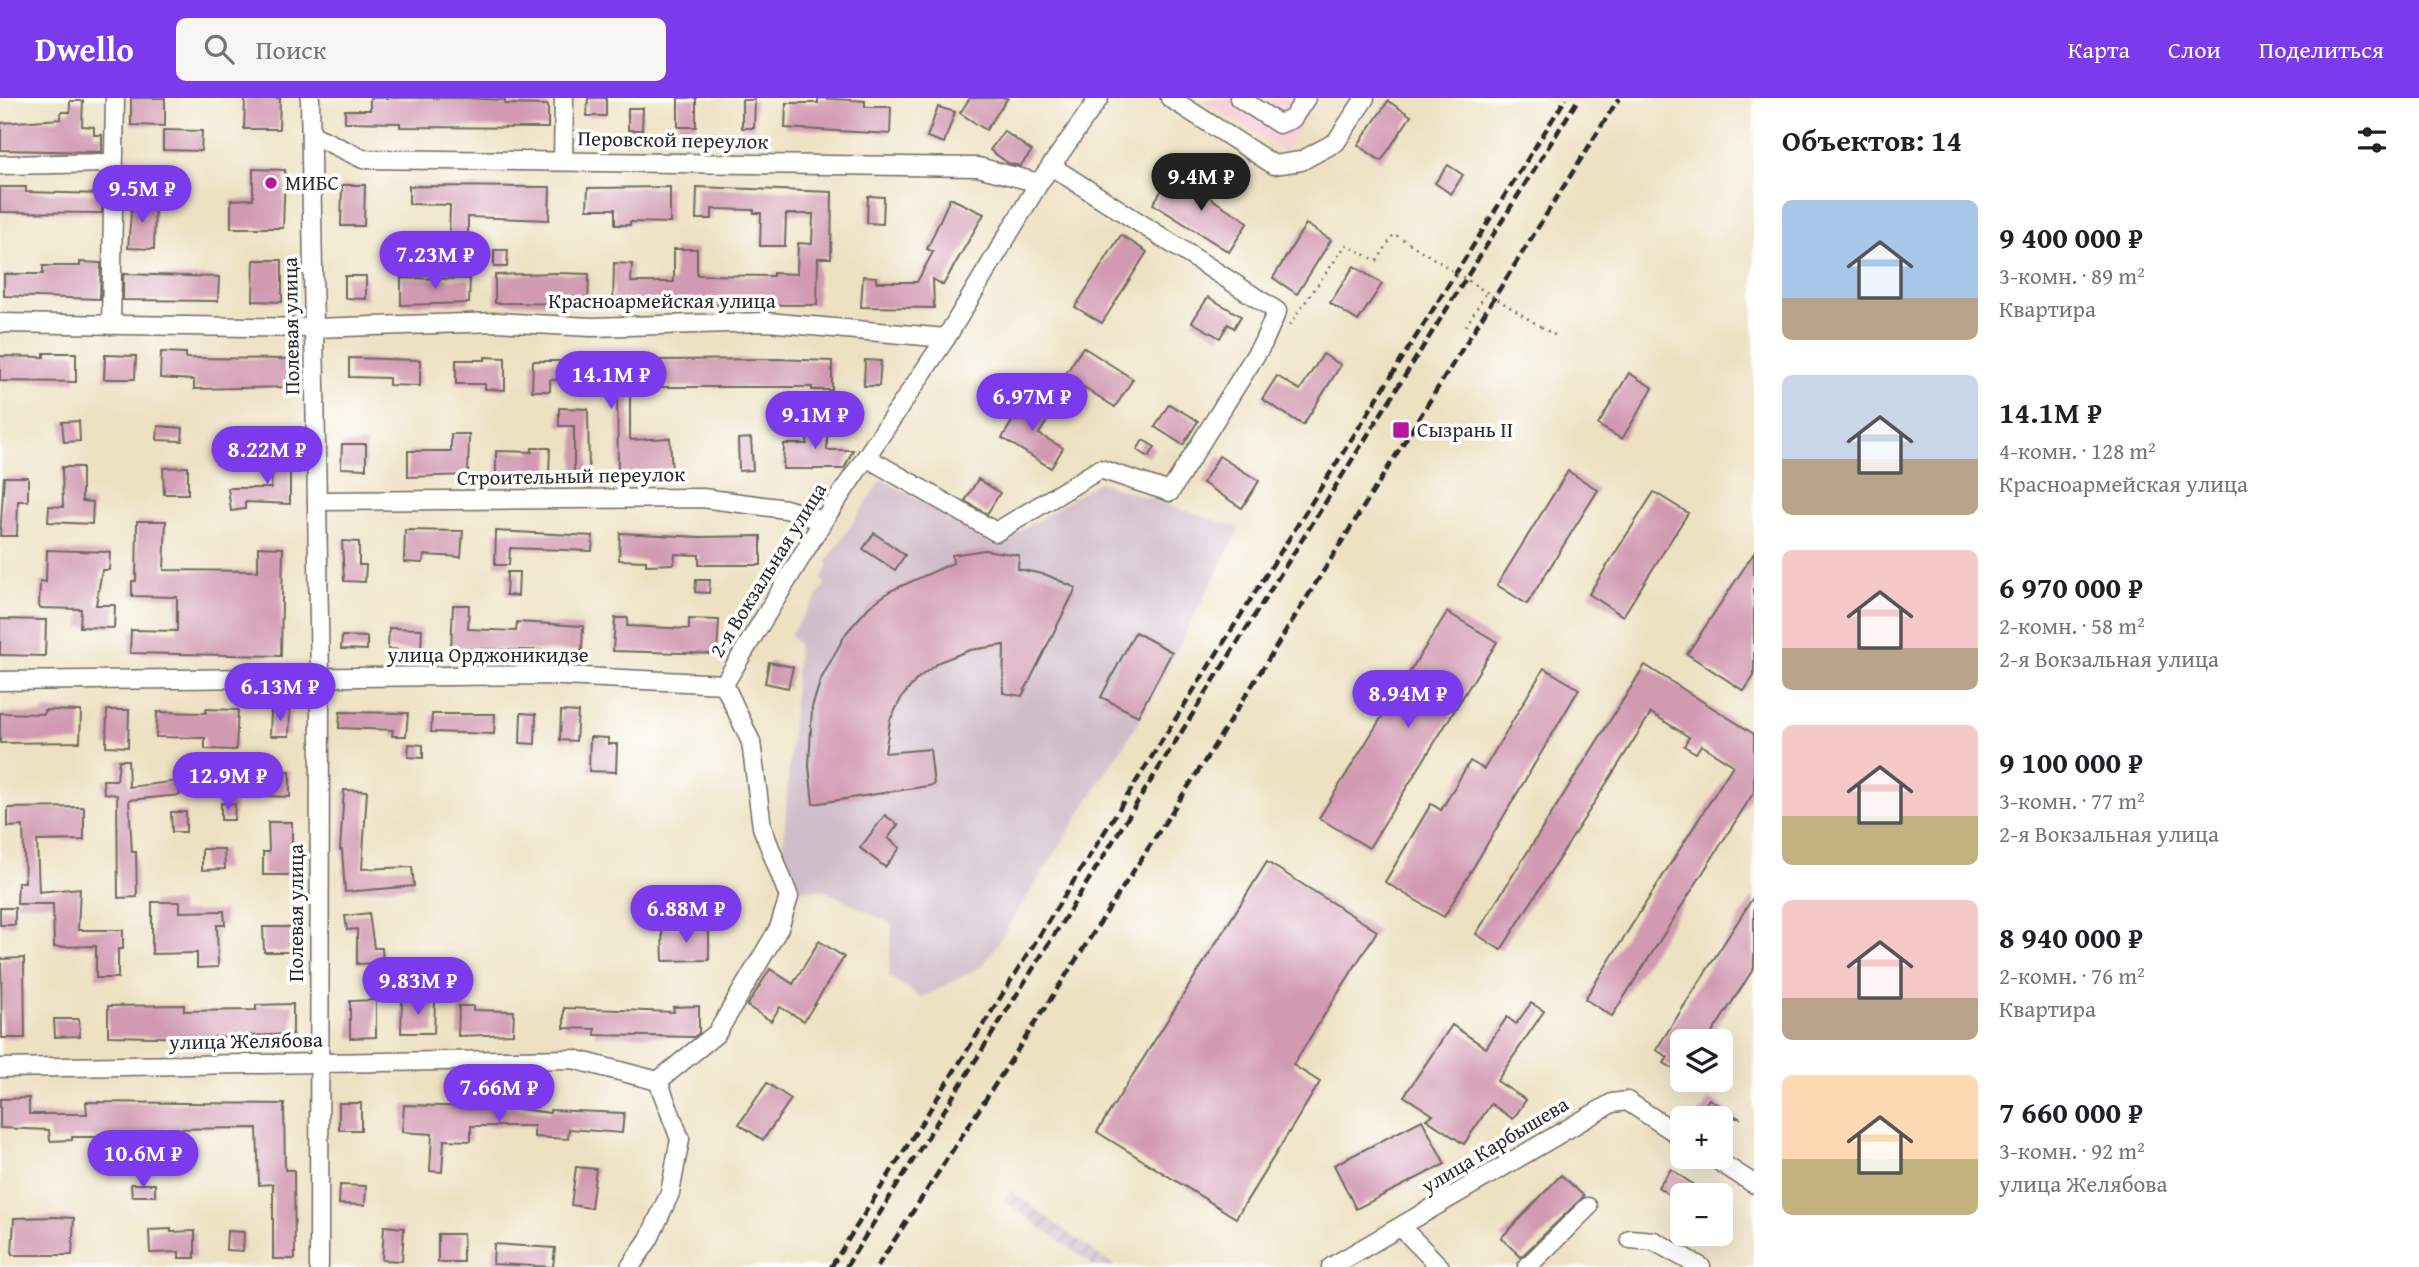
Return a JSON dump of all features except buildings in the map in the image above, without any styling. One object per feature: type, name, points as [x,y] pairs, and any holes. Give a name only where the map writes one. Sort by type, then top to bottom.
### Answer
[{"type":"street","points":[[111,326],[115,98]]},
{"type":"street","name":"Полевая улица","points":[[310,98],[320,678],[319,1267]]},
{"type":"street","points":[[563,162],[564,98]]},
{"type":"street","name":"2-я Вокзальная улица","points":[[658,1081],[717,1033],[779,928],[789,897],[762,827],[751,742],[723,684],[823,521],[946,338],[1039,183],[1099,98]]},
{"type":"street","points":[[1170,98],[1274,164],[1301,161],[1336,142],[1365,98]]},
{"type":"street","points":[[1239,98],[1279,124],[1292,119],[1306,98]]},
{"type":"street","name":"Перовской переулок","points":[[311,134],[363,159],[978,167],[1039,183]]},
{"type":"street","points":[[0,164],[113,163]]},
{"type":"street","points":[[866,457],[996,532],[1100,469],[1170,492],[1263,343],[1277,311],[1051,166]]},
{"type":"street","name":"Красноармейская улица","points":[[0,323],[313,328],[497,322],[591,327],[767,321],[946,338]]},
{"type":"street","name":"Строительный переулок","points":[[317,500],[702,498],[786,509],[823,521]]},
{"type":"street","name":"улица Орджоникидзе","points":[[0,681],[543,675],[723,684]]},
{"type":"street","name":"улица Желябова","points":[[0,1068],[573,1059],[658,1081]]},
{"type":"street","points":[[630,1267],[649,1238],[670,1193],[680,1139],[658,1081]]},
{"type":"street","name":"улица Карбышева","points":[[1331,1267],[1612,1102],[1627,1101],[1670,1129]]},
{"type":"street","points":[[1731,1169],[1754,1184]]},
{"type":"street","points":[[1527,1267],[1588,1207]]},
{"type":"street","points":[[1401,1227],[1440,1267]]},
{"type":"street","points":[[1630,1239],[1654,1241],[1701,1267]]},
{"type":"path","points":[[1287,326],[1294,322],[1346,245],[1377,261],[1394,234],[1558,337]]},
{"type":"path","points":[[1466,326],[1486,293]]},
{"type":"shaded area","points":[[1198,98],[1318,98],[1284,151]]},
{"type":"shaded area","points":[[882,479],[996,546],[1098,482],[1240,528],[1144,713],[983,966],[921,998],[889,976],[892,924],[823,890],[793,889],[782,864],[798,645],[790,634],[826,584],[821,578],[829,567],[827,561]]},
{"type":"shaded area","points":[[1010,1190],[1116,1267],[1096,1267],[1003,1200]]},
{"type":"railway","points":[[831,1267],[1566,98]]},
{"type":"railway","points":[[846,1267],[1579,98]]},
{"type":"railway","points":[[877,1267],[1206,759],[1619,98]]},
{"type":"place","name":"МИБС","points":[[271,183]]},
{"type":"place","name":"Сызрань II","points":[[1401,430]]}]
